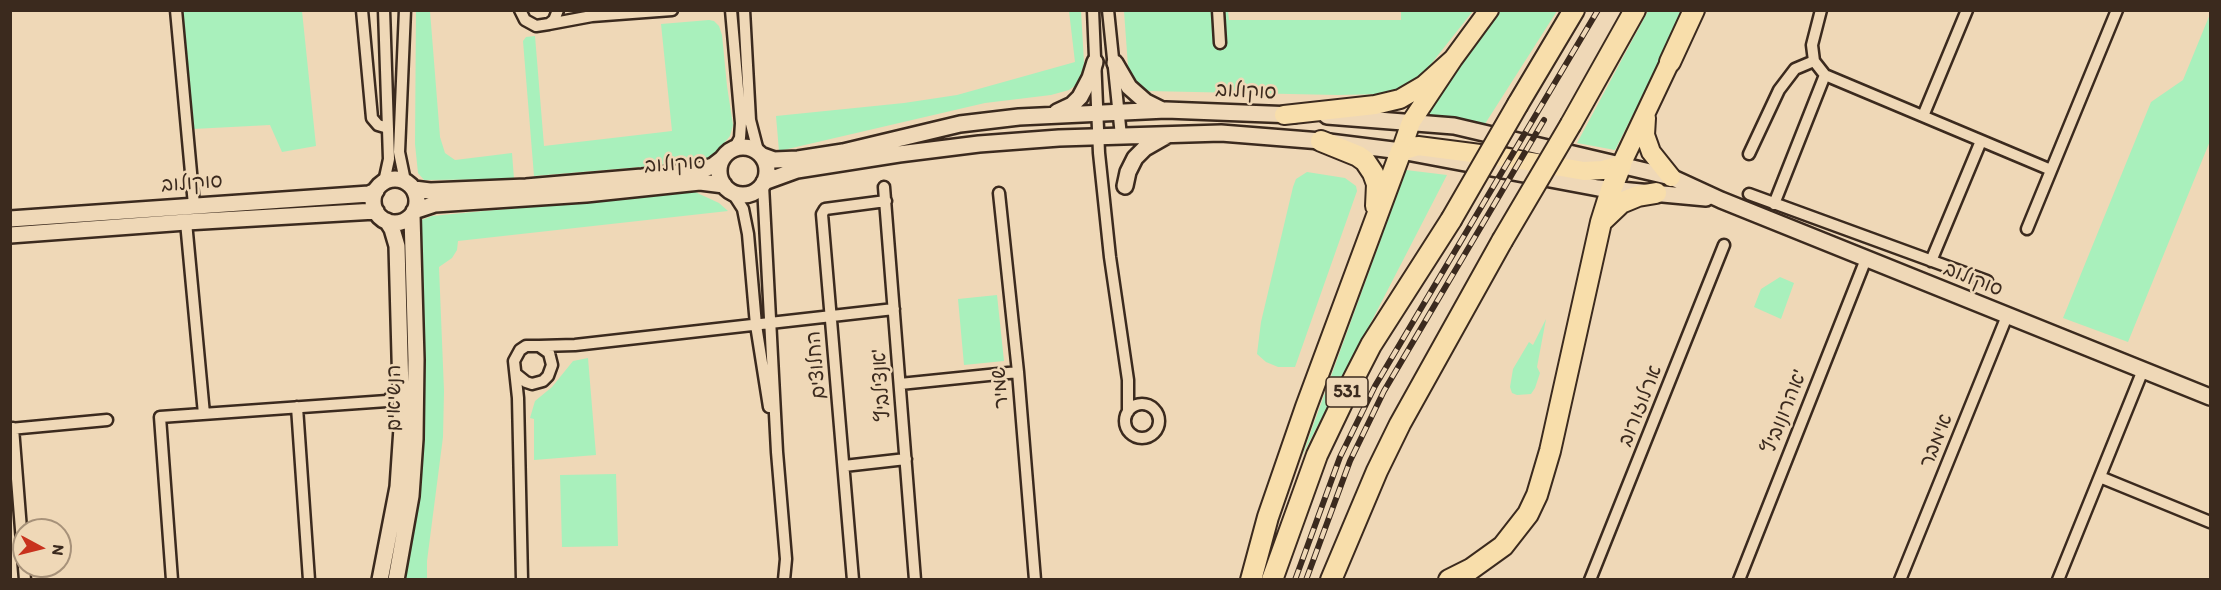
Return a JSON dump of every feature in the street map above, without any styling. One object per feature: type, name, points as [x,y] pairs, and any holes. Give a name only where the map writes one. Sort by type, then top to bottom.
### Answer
[{"type":"highway","name":"531","points":[[1272,579],[1313,464],[1371,345],[1451,220],[1574,10]]},
{"type":"highway","points":[[1331,579],[1372,482],[1400,424],[1635,10]]},
{"type":"highway","points":[[1670,62],[1696,10]]},
{"type":"highway","points":[[1321,141],[1358,156],[1369,166],[1377,184],[1374,226]]},
{"type":"highway","points":[[1251,579],[1286,464],[1401,151]]},
{"type":"highway","points":[[1449,579],[1471,569],[1503,546],[1528,514],[1537,495],[1550,451],[1601,222],[1621,165]]},
{"type":"highway","points":[[1601,222],[1621,204],[1638,196],[1656,193]]},
{"type":"main road","points":[[1401,151],[1411,122],[1489,10]]},
{"type":"main road","points":[[1284,115],[1356,108],[1400,99],[1424,85],[1453,59]]},
{"type":"main road","points":[[1053,115],[1072,105],[1080,97],[1095,62]]},
{"type":"main road","points":[[1401,151],[1418,146],[1503,156],[1584,171],[1603,170],[1621,165],[1670,62]]},
{"type":"main road","points":[[1115,63],[1129,87],[1137,95],[1166,111]]},
{"type":"main road","name":"סוקולוב","points":[[760,154],[774,160],[798,159],[843,152],[960,124],[1119,111],[1284,115],[1454,126],[1671,177],[1721,200],[2211,397]]},
{"type":"main road","points":[[1647,111],[1645,127],[1648,144],[1654,157],[1671,177]]},
{"type":"main road","name":"סוקולוב","points":[[764,183],[797,170],[979,144],[1098,136],[1221,133],[1321,141],[1401,151],[1611,190],[1721,200]]},
{"type":"main road","points":[[1125,186],[1128,172],[1135,158],[1144,148],[1171,134]]},
{"type":"main road","points":[[746,147],[760,154],[767,171],[764,183],[758,189],[746,194],[728,188],[720,174],[722,159],[734,148],[746,147]]},
{"type":"main road","name":"סוקולוב","points":[[410,185],[435,191],[642,177],[697,171],[713,166],[722,159]]},
{"type":"main road","points":[[395,179],[410,185],[417,199],[413,213],[398,222],[382,216],[374,201],[380,187],[395,179]]},
{"type":"main road","name":"סוקולוב","points":[[413,213],[435,204],[586,194],[700,182],[728,188]]},
{"type":"main road","name":"סוקולוב","points":[[10,219],[369,194],[380,187]]},
{"type":"main road","name":"הנשיאים","points":[[396,579],[411,496],[416,439],[413,213]]},
{"type":"main road","name":"סוקולוב","points":[[10,235],[186,222],[382,216]]},
{"type":"main road","name":"הנשיאים","points":[[380,579],[398,487],[403,412],[397,246],[392,229],[382,216]]},
{"type":"street","points":[[176,10],[194,205]]},
{"type":"street","points":[[362,10],[372,118],[378,125],[388,128]]},
{"type":"street","points":[[380,187],[389,159],[384,10]]},
{"type":"street","points":[[405,10],[399,152],[410,185]]},
{"type":"street","points":[[520,10],[530,24],[543,26],[592,16],[672,10]]},
{"type":"street","points":[[549,24],[554,20],[558,10]]},
{"type":"street","points":[[572,10],[592,16]]},
{"type":"street","points":[[731,10],[741,123],[740,138],[734,148]]},
{"type":"street","points":[[744,10],[750,120],[760,154]]},
{"type":"street","points":[[1093,10],[1098,136],[1110,257],[1128,380],[1128,412]]},
{"type":"street","points":[[1108,10],[1121,136]]},
{"type":"street","points":[[1218,10],[1220,43]]},
{"type":"street","points":[[1821,10],[1812,45],[1814,61],[1825,75],[2051,170]]},
{"type":"street","points":[[1923,116],[1967,10]]},
{"type":"street","points":[[2027,229],[2117,10]]},
{"type":"street","points":[[1749,154],[1779,90],[1795,69],[1814,61]]},
{"type":"street","points":[[1774,204],[1825,75]]},
{"type":"street","points":[[1931,261],[1981,141]]},
{"type":"street","points":[[764,183],[764,223],[772,323],[777,452],[786,560],[784,579]]},
{"type":"street","name":"אנצילביץ'","points":[[884,187],[915,579]]},
{"type":"street","points":[[728,188],[743,209],[748,234],[756,325],[777,452]]},
{"type":"street","name":"שמיר","points":[[999,193],[1018,372],[1035,579]]},
{"type":"street","points":[[1749,194],[1987,281]]},
{"type":"street","name":"החלוצים","points":[[853,579],[822,214],[825,208],[886,201]]},
{"type":"street","points":[[186,222],[204,414]]},
{"type":"street","name":"ארלוזורוב","points":[[1590,579],[1724,245]]},
{"type":"street","name":"אהרונוביץ'","points":[[1739,579],[1866,259]]},
{"type":"street","points":[[522,579],[518,418],[514,361],[516,355],[526,346],[579,344],[894,309]]},
{"type":"street","name":"אימבר","points":[[1900,579],[2007,316]]},
{"type":"street","points":[[516,374],[526,382],[543,381],[562,353],[579,344]]},
{"type":"street","points":[[539,346],[549,353],[552,365]]},
{"type":"street","points":[[2058,579],[2144,370]]},
{"type":"street","points":[[900,384],[1018,372]]},
{"type":"street","points":[[518,418],[522,399],[535,383]]},
{"type":"street","points":[[172,579],[160,417],[387,400],[400,390],[402,384]]},
{"type":"street","points":[[387,400],[403,412]]},
{"type":"street","points":[[297,407],[309,579]]},
{"type":"street","points":[[25,579],[12,429],[107,420]]},
{"type":"street","points":[[844,466],[906,459]]},
{"type":"street","points":[[2100,477],[2211,522]]},
{"type":"green space","points":[[183,11],[302,11],[316,146],[282,152],[270,125],[193,129]]},
{"type":"green space","points":[[416,11],[430,11],[440,137],[445,153],[455,160],[512,153],[514,179],[424,180],[418,173],[415,144]]},
{"type":"green space","points":[[1069,11],[1081,11],[1084,63],[1079,83],[1069,90],[1051,95],[985,103],[779,151],[776,116],[904,103],[957,95],[1075,62]]},
{"type":"green space","points":[[1124,11],[1228,11],[1229,20],[1401,20],[1401,11],[1473,11],[1431,64],[1409,85],[1384,94],[1338,95],[1147,91],[1135,87],[1129,80]]},
{"type":"green space","points":[[1498,11],[1557,11],[1483,127],[1425,118],[1455,65]]},
{"type":"green space","points":[[1648,11],[1685,11],[1615,150],[1577,143]]},
{"type":"green space","points":[[2210,14],[2210,141],[2128,342],[2063,318],[2151,102],[2183,80]]},
{"type":"green space","points":[[709,20],[719,26],[722,35],[733,125],[730,136],[714,155],[700,162],[534,176],[523,41],[526,37],[535,36],[544,146],[672,131],[661,24]]},
{"type":"green space","points":[[1406,170],[1447,175],[1302,456]]},
{"type":"green space","points":[[1307,172],[1345,178],[1356,186],[1357,191],[1295,367],[1278,367],[1266,362],[1257,354],[1261,322],[1293,187],[1296,179]]},
{"type":"green space","points":[[693,191],[719,203],[728,211],[458,241],[457,250],[452,258],[439,267],[444,391],[443,437],[427,561],[427,579],[399,580],[419,221],[432,216]]},
{"type":"green space","points":[[1780,277],[1794,283],[1781,319],[1754,307],[1761,289]]},
{"type":"green space","points":[[997,295],[1004,361],[964,365],[958,299]]},
{"type":"green space","points":[[1546,319],[1537,367],[1540,373],[1535,388],[1531,394],[1512,393],[1510,387],[1513,369],[1529,342],[1533,345]]},
{"type":"green space","points":[[588,358],[596,455],[534,460],[534,419],[530,418],[535,401],[552,387],[573,361]]},
{"type":"green space","points":[[616,474],[618,546],[562,547],[560,475]]},
{"type":"railway","points":[[1295,580],[1340,457],[1375,386],[1598,10]]},
{"type":"railway","points":[[1306,580],[1350,461],[1384,391],[1544,120]]}]
